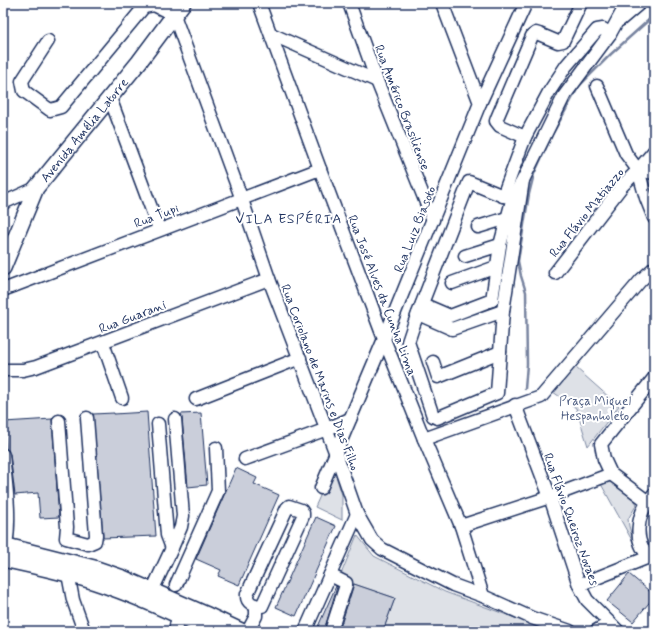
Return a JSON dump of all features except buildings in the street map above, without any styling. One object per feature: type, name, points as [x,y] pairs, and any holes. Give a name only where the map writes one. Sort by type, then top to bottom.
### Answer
[{"type":"main road","name":"Avenida Amélia Latorre","points":[[3,268],[36,188],[110,98],[179,9]]},
{"type":"main road","points":[[4,550],[68,574],[121,591],[211,631]]},
{"type":"main road","points":[[4,550],[94,568],[123,578],[241,631]]},
{"type":"street","name":"Rua José Alves da Cunha Lima","points":[[259,3],[384,339],[461,526],[483,596]]},
{"type":"street","name":"Rua Américo Brasiliense","points":[[349,3],[433,220]]},
{"type":"street","points":[[442,3],[480,103]]},
{"type":"street","name":"Rua Luiz Biasoto","points":[[321,488],[384,339],[480,103],[526,3]]},
{"type":"street","points":[[525,137],[500,126],[496,122],[497,118],[532,36],[539,34],[558,42],[563,41],[581,3]]},
{"type":"street","points":[[618,19],[620,3]]},
{"type":"street","points":[[508,196],[523,180],[564,96],[610,34],[627,3]]},
{"type":"street","points":[[618,19],[640,3]]},
{"type":"street","points":[[48,41],[22,81],[24,91],[50,110],[61,107],[144,7],[154,5],[179,9]]},
{"type":"street","name":"Rua Coriolano de Marins e Dias Filho","points":[[179,9],[269,279],[327,429],[356,514],[372,540],[382,549],[452,585],[483,596],[532,618],[570,631]]},
{"type":"street","points":[[492,300],[500,244],[507,218],[508,196],[525,137],[549,92],[566,66],[597,30],[602,29],[610,34]]},
{"type":"street","points":[[271,34],[378,80]]},
{"type":"street","points":[[597,86],[626,154],[638,170],[646,198],[654,218]]},
{"type":"street","points":[[110,98],[158,229]]},
{"type":"street","name":"Rua Flávio Matiazzo","points":[[555,273],[622,186],[654,151]]},
{"type":"street","name":"Rua Tupi","points":[[3,290],[158,229],[320,169]]},
{"type":"street","points":[[638,170],[654,173]]},
{"type":"street","points":[[508,196],[469,182],[408,342],[433,416],[437,418],[497,393],[503,311],[523,180]]},
{"type":"street","points":[[3,203],[36,188]]},
{"type":"street","points":[[478,227],[507,218]]},
{"type":"street","points":[[465,256],[500,244]]},
{"type":"street","points":[[452,283],[496,267]]},
{"type":"street","points":[[424,439],[540,396],[641,280],[654,268]]},
{"type":"street","name":"Rua Guarani","points":[[3,370],[23,370],[36,367],[269,279]]},
{"type":"street","points":[[492,300],[503,311]]},
{"type":"street","points":[[420,309],[450,316],[492,300]]},
{"type":"street","points":[[420,309],[452,329],[503,311]]},
{"type":"street","points":[[103,342],[122,398]]},
{"type":"street","points":[[433,362],[438,377],[500,352]]},
{"type":"street","points":[[196,399],[300,358]]},
{"type":"street","points":[[579,585],[652,558],[640,544],[638,532],[640,515],[651,498],[611,474],[604,459],[601,444],[654,378]]},
{"type":"street","name":"Rua Flávio Queiroz Novaes","points":[[515,406],[550,497],[579,585],[587,600],[613,627]]},
{"type":"street","points":[[59,421],[67,527],[66,538],[88,544],[95,541],[96,535],[87,418]]},
{"type":"street","points":[[152,591],[181,527],[183,516],[176,419]]},
{"type":"street","points":[[245,459],[350,419]]},
{"type":"street","points":[[158,424],[167,535],[172,548]]},
{"type":"street","points":[[176,585],[218,491],[216,448]]},
{"type":"street","points":[[3,455],[8,514],[8,534],[4,550]]},
{"type":"street","points":[[461,526],[550,497],[611,474]]},
{"type":"street","points":[[292,506],[300,510],[303,513],[303,516],[262,606],[256,606],[246,599],[247,594],[287,508],[292,506]]},
{"type":"street","points":[[305,631],[356,514]]},
{"type":"street","points":[[68,574],[73,600],[84,631]]},
{"type":"street","points":[[330,575],[346,583],[330,631]]},
{"type":"street","points":[[248,631],[256,616],[256,606]]},
{"type":"street","points":[[174,631],[178,616]]},
{"type":"street","points":[[596,631],[613,627]]},
{"type":"green space","name":"Praça Miguel Hespanholeto","points":[[575,367],[619,406],[588,446],[576,408],[553,392]]},
{"type":"green space","points":[[333,467],[342,495],[342,520],[315,507]]},
{"type":"green space","points":[[612,481],[631,495],[637,504],[628,519],[634,544],[601,484]]},
{"type":"green space","points":[[357,535],[374,556],[445,592],[550,631],[383,631],[395,598],[339,579]]},
{"type":"waterway","points":[[525,389],[527,364],[526,292],[518,261],[529,194],[534,174],[552,135],[579,86],[611,54],[651,18],[654,13]]},
{"type":"district","name":"VILA ESPÉRIA","points":[[289,218]]}]
